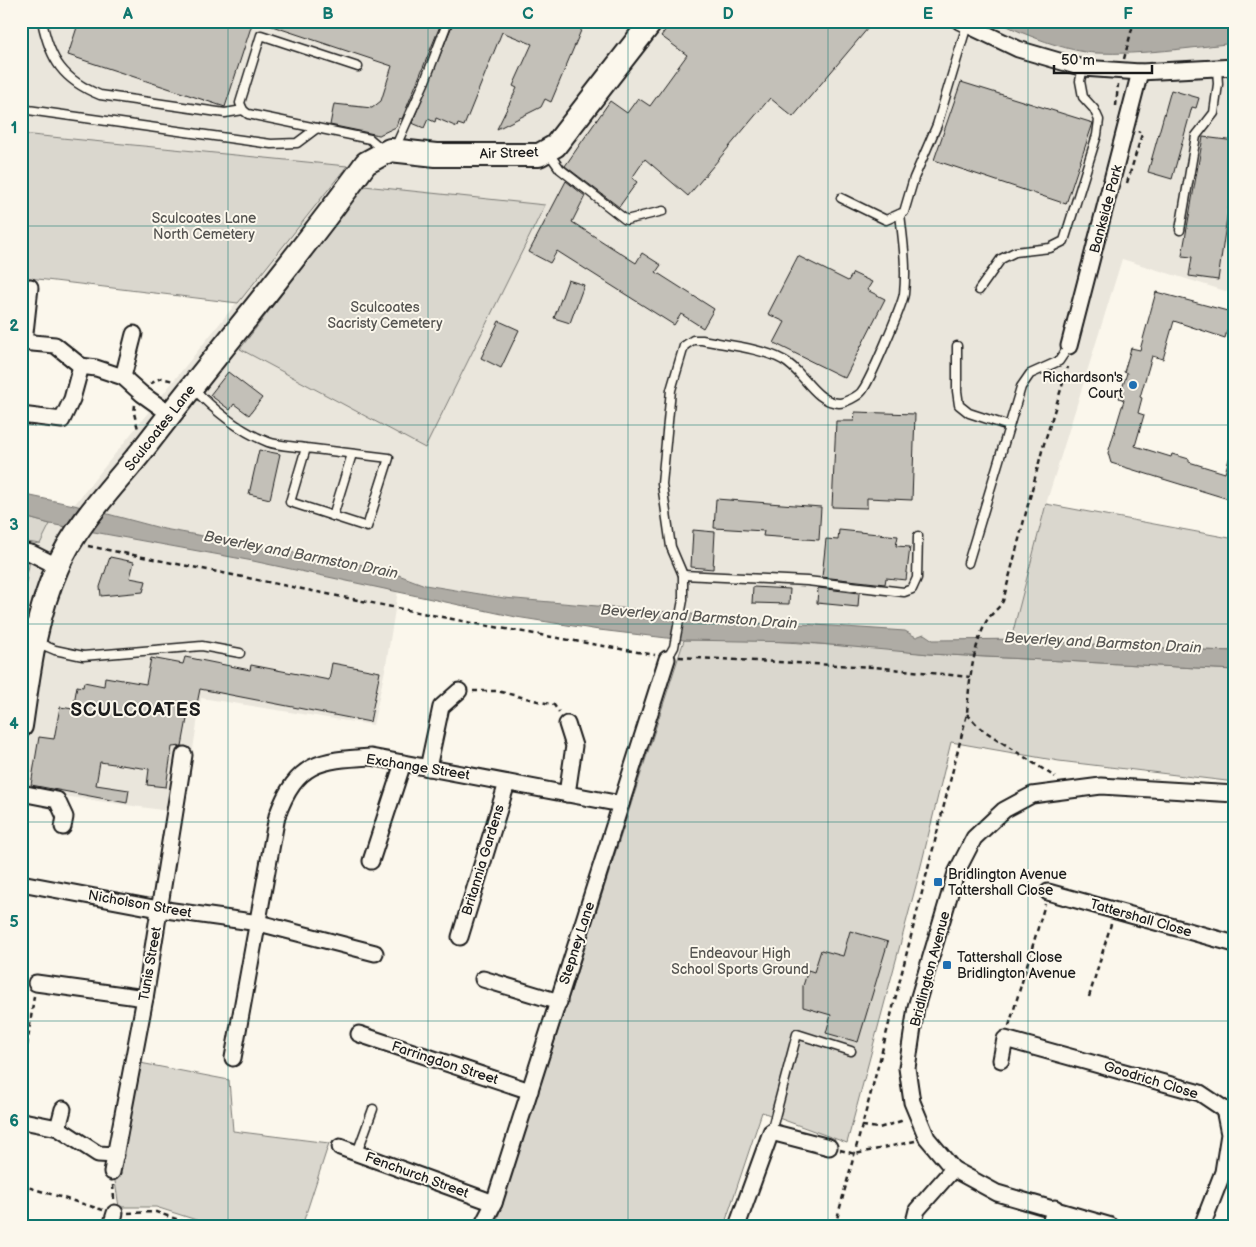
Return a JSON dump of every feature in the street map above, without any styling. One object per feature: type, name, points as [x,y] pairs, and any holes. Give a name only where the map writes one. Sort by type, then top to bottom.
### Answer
[{"type":"street","name":"Air Street","points":[[382,155],[539,155],[556,146],[652,21]]},
{"type":"street","points":[[963,23],[1018,49],[1083,68],[1140,72],[1235,67]]},
{"type":"street","name":"Bankside Park","points":[[1069,346],[1109,198],[1140,72]]},
{"type":"street","name":"Sculcoates Lane","points":[[21,726],[34,641],[41,610],[57,566],[75,537],[192,386],[382,155]]},
{"type":"street","points":[[30,286],[23,342],[54,345],[81,366],[96,368],[123,377],[142,394],[170,414]]},
{"type":"street","points":[[123,377],[134,334]]},
{"type":"street","points":[[21,415],[62,420],[72,398],[81,366]]},
{"type":"street","points":[[21,551],[31,553],[57,566]]},
{"type":"street","name":"Stepney Lane","points":[[482,1226],[494,1203],[667,659]]},
{"type":"street","points":[[428,768],[441,707],[459,690]]},
{"type":"street","points":[[567,724],[574,746],[567,794]]},
{"type":"street","name":"Tunis Street","points":[[112,1172],[145,998],[184,755]]},
{"type":"street","name":"Exchange Street","points":[[232,1058],[259,923],[277,816],[285,794],[302,772],[331,760],[372,757],[622,804]]},
{"type":"street","points":[[371,861],[403,763]]},
{"type":"street","name":"Britannia Gardens","points":[[460,937],[507,783]]},
{"type":"street","name":"Bridlington Avenue","points":[[1111,1226],[1055,1208],[997,1193],[953,1169],[927,1138],[912,1102],[906,1068],[916,1007],[956,874],[974,838],[1004,810],[1032,795],[1102,786],[1235,794]]},
{"type":"street","points":[[21,793],[57,800],[65,817],[63,826]]},
{"type":"street","name":"Nicholson Street","points":[[21,883],[160,909],[259,923],[375,954]]},
{"type":"street","name":"Tattershall Close","points":[[1048,892],[1235,944]]},
{"type":"street","points":[[483,980],[559,1002]]},
{"type":"street","points":[[36,982],[145,998]]},
{"type":"street","name":"Farringdon Street","points":[[359,1034],[530,1091]]},
{"type":"street","points":[[1001,1060],[1006,1039]]},
{"type":"street","name":"Goodrich Close","points":[[1006,1039],[1191,1090],[1200,1093],[1224,1109],[1230,1134],[1223,1172],[1202,1226]]},
{"type":"street","points":[[58,1128],[63,1109]]},
{"type":"street","points":[[23,1121],[58,1128],[98,1154],[116,1155]]},
{"type":"street","points":[[737,1226],[771,1132],[829,1147]]},
{"type":"street","name":"Fenchurch Street","points":[[340,1147],[494,1203]]},
{"type":"street","points":[[913,1226],[917,1210],[953,1169]]},
{"type":"street","points":[[1049,1226],[1055,1208]]},
{"type":"lane","points":[[42,21],[46,41],[57,65],[68,77],[86,89],[100,95],[225,113],[243,110]]},
{"type":"lane","points":[[358,67],[261,35],[240,103],[243,110],[248,114],[370,139],[382,155],[425,81],[448,21]]},
{"type":"lane","points":[[841,198],[886,220],[904,212],[914,178],[937,125],[963,23]]},
{"type":"lane","points":[[979,290],[1000,259],[1016,252],[1050,248],[1064,241],[1097,135],[1099,120],[1094,109],[1083,97],[1080,81],[1083,68]]},
{"type":"lane","points":[[1180,230],[1196,136],[1214,113],[1218,84],[1217,69]]},
{"type":"lane","points":[[21,109],[272,144],[297,142],[317,128]]},
{"type":"lane","points":[[547,151],[560,169],[626,220],[663,211]]},
{"type":"lane","points":[[667,659],[674,647],[683,600],[683,575],[671,547],[662,484],[671,390],[684,346],[693,340],[702,340],[776,356],[792,366],[817,392],[830,401],[841,403],[862,392],[893,326],[904,295],[904,246],[900,214]]},
{"type":"lane","points":[[957,346],[957,391],[959,405],[969,413],[1009,426]]},
{"type":"lane","points":[[968,563],[1021,387],[1030,374],[1059,361],[1069,346]]},
{"type":"lane","points":[[192,386],[211,406],[236,425],[269,443],[389,458],[366,526],[290,502],[306,448]]},
{"type":"lane","points":[[333,516],[352,454]]},
{"type":"lane","points":[[683,575],[807,582],[904,592],[912,590],[917,578],[918,536]]},
{"type":"lane","points":[[34,641],[55,650],[83,656],[202,646],[240,653]]},
{"type":"lane","points":[[771,1132],[797,1034],[851,1051]]},
{"type":"lane","points":[[357,1153],[373,1109]]},
{"type":"path","points":[[1124,57],[1134,21]]},
{"type":"path","points":[[75,537],[472,623],[649,653],[667,659],[685,657],[864,667],[970,676]]},
{"type":"path","points":[[835,1226],[967,714],[970,676],[980,635]]},
{"type":"path","points":[[459,690],[497,691],[554,705],[567,724]]},
{"type":"path","points":[[1006,1039],[1048,892]]},
{"type":"path","points":[[1089,997],[1115,911]]},
{"type":"path","points":[[21,1090],[36,982]]},
{"type":"path","points":[[862,1126],[885,1127],[918,1115]]},
{"type":"path","points":[[829,1147],[855,1154],[927,1138]]},
{"type":"path","points":[[112,1172],[113,1220]]},
{"type":"path","points":[[21,1185],[113,1220],[156,1212],[196,1226]]},
{"type":"shaded area","points":[[21,21],[997,21],[1014,30],[1094,53],[1145,52],[1235,43],[1235,294],[1122,259],[1046,504],[1011,639],[933,640],[924,635],[916,637],[905,631],[800,624],[748,623],[702,615],[504,598],[425,585],[380,568],[164,529],[74,505],[346,166],[21,134]]},
{"type":"shaded area","points":[[50,524],[253,561],[398,591],[386,665],[373,725],[201,698],[183,813],[21,790],[21,613],[29,567]]},
{"type":"green space","name":"Sculcoates Lane North Cemetery","points":[[21,134],[347,166],[238,303],[21,277]]},
{"type":"green space","name":"Sculcoates Sacristy Cemetery","points":[[364,186],[545,205],[425,448],[240,349]]},
{"type":"green space","points":[[1046,504],[1235,539],[1235,651],[1125,648],[1011,639]]},
{"type":"green space","points":[[21,516],[50,524],[40,544],[21,541]]},
{"type":"green space","points":[[21,551],[31,553],[21,613]]},
{"type":"green space","name":"Endeavour High School Sports Ground","points":[[740,639],[879,648],[929,654],[1235,670],[1235,782],[1059,761],[951,742],[918,878],[847,1143],[762,1112],[724,1226],[495,1226],[684,640]]},
{"type":"green space","points":[[135,1062],[229,1080],[233,1131],[329,1143],[302,1226],[215,1226],[156,1207],[119,1207],[114,1175]]},
{"type":"water","points":[[997,21],[1235,21],[1235,43],[1148,52],[1085,52],[1045,42]]},
{"type":"water","name":"Beverley and Barmston Drain","points":[[21,494],[74,505],[164,529],[380,568],[425,585],[504,598],[702,615],[748,623],[800,624],[905,631],[916,637],[924,634],[933,640],[1028,639],[1125,648],[1235,651],[1235,670],[929,654],[798,642],[684,640],[599,630],[516,617],[253,561],[50,524],[21,516]]},
{"type":"building","points":[[79,21],[253,21],[225,107],[68,55]]},
{"type":"building","points":[[263,21],[442,21],[402,119],[399,118],[396,127],[379,135],[330,125],[334,104],[372,108],[381,101],[392,66],[263,23]]},
{"type":"building","points":[[454,21],[585,21],[551,102],[545,99],[541,107],[497,129],[517,88],[513,86],[532,44],[502,32],[464,126],[458,124],[457,127],[436,118],[435,122],[428,119],[424,128],[412,123]]},
{"type":"building","points":[[672,21],[874,21],[793,117],[770,98],[688,196],[645,159],[632,178],[637,182],[619,207],[565,166],[610,101],[627,113],[638,98],[650,106],[687,55],[661,36]]},
{"type":"building","points":[[961,82],[1093,123],[1066,204],[934,160]]},
{"type":"building","points":[[1171,90],[1199,98],[1196,108],[1192,107],[1172,179],[1148,172]]},
{"type":"building","points":[[1203,137],[1235,141],[1235,162],[1218,280],[1189,276],[1192,257],[1182,256]]},
{"type":"building","points":[[566,181],[585,196],[572,222],[636,263],[642,253],[661,265],[656,272],[714,309],[703,328],[681,314],[674,325],[557,251],[550,263],[529,252]]},
{"type":"building","points":[[798,256],[848,281],[853,273],[872,282],[867,290],[885,299],[845,378],[774,343],[785,322],[768,314]]},
{"type":"building","points":[[568,280],[584,285],[570,323],[554,318]]},
{"type":"building","name":"Richardson's Court","points":[[1156,292],[1235,313],[1235,329],[1228,327],[1225,338],[1174,321],[1163,359],[1152,356],[1140,397],[1142,398],[1138,413],[1144,415],[1135,446],[1171,457],[1172,454],[1189,459],[1189,462],[1225,473],[1232,449],[1235,450],[1235,501],[1111,463],[1108,453],[1124,400],[1119,398],[1127,373],[1124,372],[1131,348],[1140,350]]},
{"type":"building","points":[[499,321],[519,330],[501,368],[481,358]]},
{"type":"building","points":[[228,372],[262,398],[249,415],[234,404],[230,410],[210,395]]},
{"type":"building","points":[[855,412],[915,414],[912,500],[867,498],[867,508],[832,507],[836,421],[854,421]]},
{"type":"building","points":[[259,450],[280,454],[270,499],[249,494]]},
{"type":"building","points":[[716,499],[821,507],[819,540],[763,536],[764,531],[714,528]]},
{"type":"building","points":[[693,530],[715,532],[713,569],[691,567]]},
{"type":"building","points":[[839,530],[898,536],[896,546],[910,547],[906,580],[886,578],[885,584],[822,577],[826,539],[838,540]]},
{"type":"building","points":[[110,557],[134,562],[130,578],[146,581],[143,592],[101,596],[100,587]]},
{"type":"building","points":[[753,587],[790,589],[789,604],[752,603]]},
{"type":"building","points":[[818,588],[859,593],[858,607],[817,603]]},
{"type":"building","points":[[185,657],[250,670],[251,665],[329,680],[332,663],[380,672],[370,722],[200,689],[196,709],[189,708],[182,746],[172,747],[166,787],[147,785],[149,769],[100,762],[96,785],[129,790],[127,803],[31,785],[39,737],[54,739],[60,707],[73,709],[77,686],[83,687],[84,682],[104,686],[105,677],[146,684],[151,658],[183,664]]},
{"type":"building","points":[[850,931],[888,942],[858,1042],[826,1033],[831,1015],[803,1007],[803,986],[808,970],[814,972],[821,950],[843,956]]},
{"type":"place","name":"Richardson's Court","points":[[1133,385]]},
{"type":"place","name":"Bridlington Avenue Tattershall Close","points":[[938,882]]},
{"type":"place","name":"Tattershall Close Bridlington Avenue","points":[[947,965]]},
{"type":"district","name":"SCULCOATES","points":[[136,710]]}]
